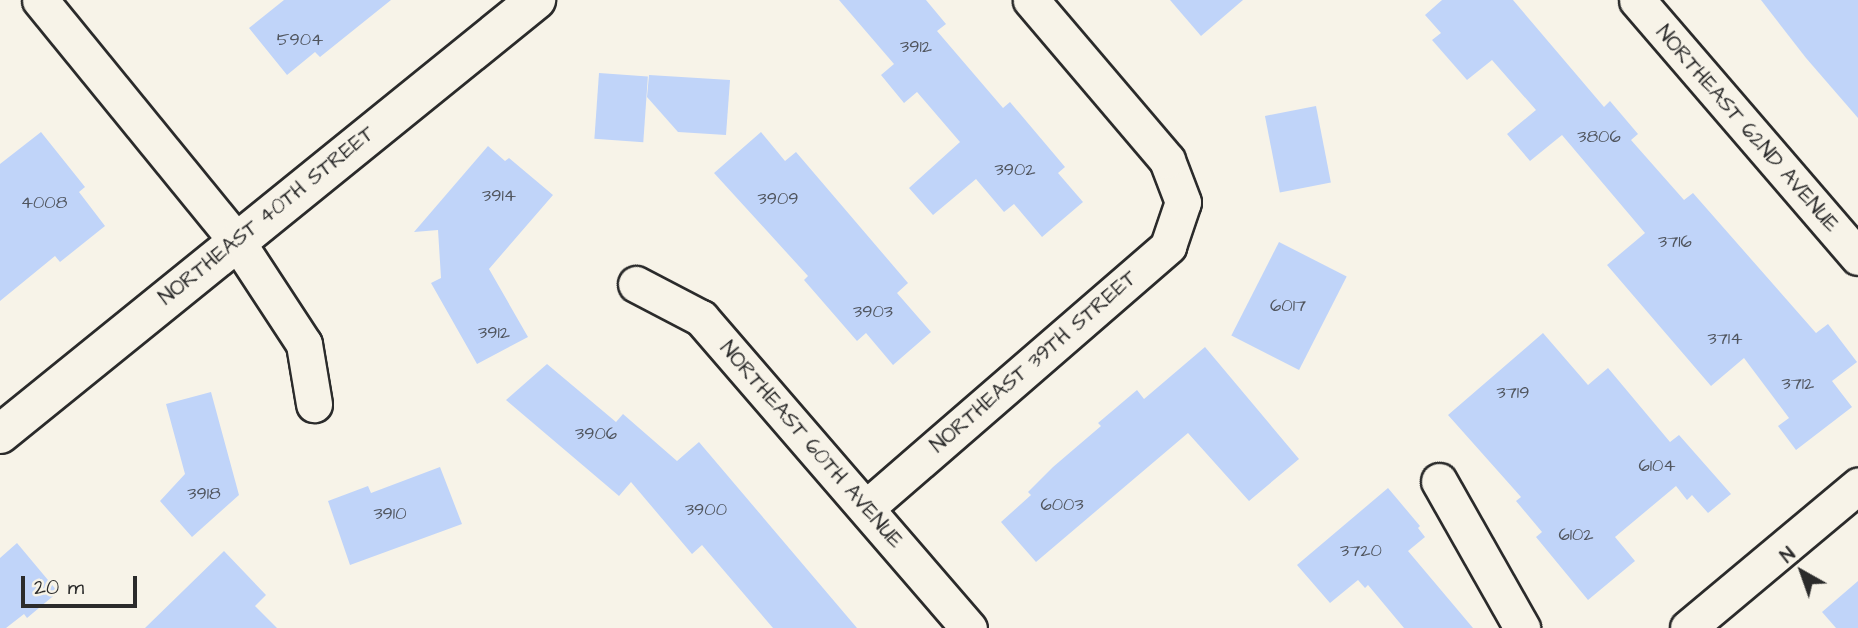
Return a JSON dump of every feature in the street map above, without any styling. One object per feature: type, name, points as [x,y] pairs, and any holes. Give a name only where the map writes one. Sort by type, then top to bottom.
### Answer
[{"type":"street","points":[[40,0],[236,240],[304,344],[314,404]]},
{"type":"street","name":"NORTHEAST 40TH STREET","points":[[0,434],[236,240],[536,0]]},
{"type":"street","name":"NORTHEAST 39TH STREET","points":[[866,508],[1168,246],[1183,202],[1167,160],[1031,0]]},
{"type":"street","name":"NORTHEAST 62ND AVENUE","points":[[1637,0],[1854,243]]},
{"type":"street","name":"NORTHEAST 60TH AVENUE","points":[[636,284],[701,318],[969,628]]},
{"type":"street","points":[[1439,481],[1522,628]]},
{"type":"street","points":[[1688,628],[1858,486]]},
{"type":"building","points":[[284,0],[391,0],[320,57],[315,52],[287,75],[249,28]]},
{"type":"building","points":[[839,0],[926,0],[946,24],[937,31],[1003,108],[1010,102],[1065,167],[1058,173],[1083,202],[1042,237],[1014,204],[1004,212],[976,179],[933,215],[909,188],[960,142],[917,92],[904,103],[881,75],[894,64]]},
{"type":"building","points":[[1170,0],[1243,0],[1201,36]]},
{"type":"building","points":[[1442,0],[1513,0],[1604,107],[1610,101],[1638,134],[1631,140],[1684,200],[1693,193],[1816,333],[1828,324],[1857,362],[1832,381],[1852,407],[1796,450],[1778,426],[1789,418],[1744,358],[1711,386],[1607,265],[1645,233],[1562,135],[1530,161],[1507,134],[1536,110],[1492,60],[1467,80],[1432,40],[1441,33],[1425,15]]},
{"type":"building","points":[[1761,0],[1858,0],[1858,118],[1806,58]]},
{"type":"building","points":[[599,73],[648,76],[643,142],[594,139]]},
{"type":"building","points":[[649,75],[730,80],[726,135],[678,132],[647,97]]},
{"type":"building","points":[[1316,106],[1331,183],[1280,192],[1265,116]]},
{"type":"building","points":[[41,132],[85,187],[79,192],[105,226],[60,262],[55,256],[0,301],[0,164]]},
{"type":"building","points":[[761,132],[785,161],[796,152],[908,283],[897,293],[931,332],[893,365],[866,333],[857,341],[804,280],[808,276],[714,173]]},
{"type":"building","points":[[488,146],[505,161],[509,158],[553,195],[489,269],[528,337],[477,364],[431,283],[441,278],[438,230],[414,232]]},
{"type":"building","points":[[1279,242],[1347,277],[1299,370],[1231,336]]},
{"type":"building","points":[[1543,333],[1588,385],[1608,368],[1670,442],[1679,435],[1731,494],[1708,513],[1692,495],[1687,500],[1676,486],[1615,537],[1635,561],[1588,600],[1536,537],[1542,532],[1516,501],[1521,497],[1448,415]]},
{"type":"building","points":[[1205,347],[1299,459],[1249,501],[1188,433],[1036,562],[1001,522],[1031,495],[1028,492],[1053,467],[1101,426],[1098,423],[1137,390],[1144,399]]},
{"type":"building","points":[[547,364],[616,422],[623,414],[677,461],[699,442],[857,628],[773,628],[702,545],[692,554],[631,482],[619,496],[506,400]]},
{"type":"building","points":[[211,392],[239,495],[192,537],[160,501],[185,474],[166,404]]},
{"type":"building","points":[[440,467],[462,524],[350,565],[328,501],[368,486],[371,493]]},
{"type":"building","points":[[1388,488],[1420,526],[1418,528],[1425,537],[1408,551],[1473,628],[1404,628],[1368,585],[1365,588],[1358,580],[1330,603],[1297,565]]},
{"type":"building","points":[[17,543],[58,592],[27,618],[24,614],[6,628],[0,628],[0,558]]},
{"type":"building","points":[[224,551],[266,595],[255,606],[277,628],[145,628]]},
{"type":"building","points":[[1858,581],[1858,628],[1836,628],[1822,612]]}]
